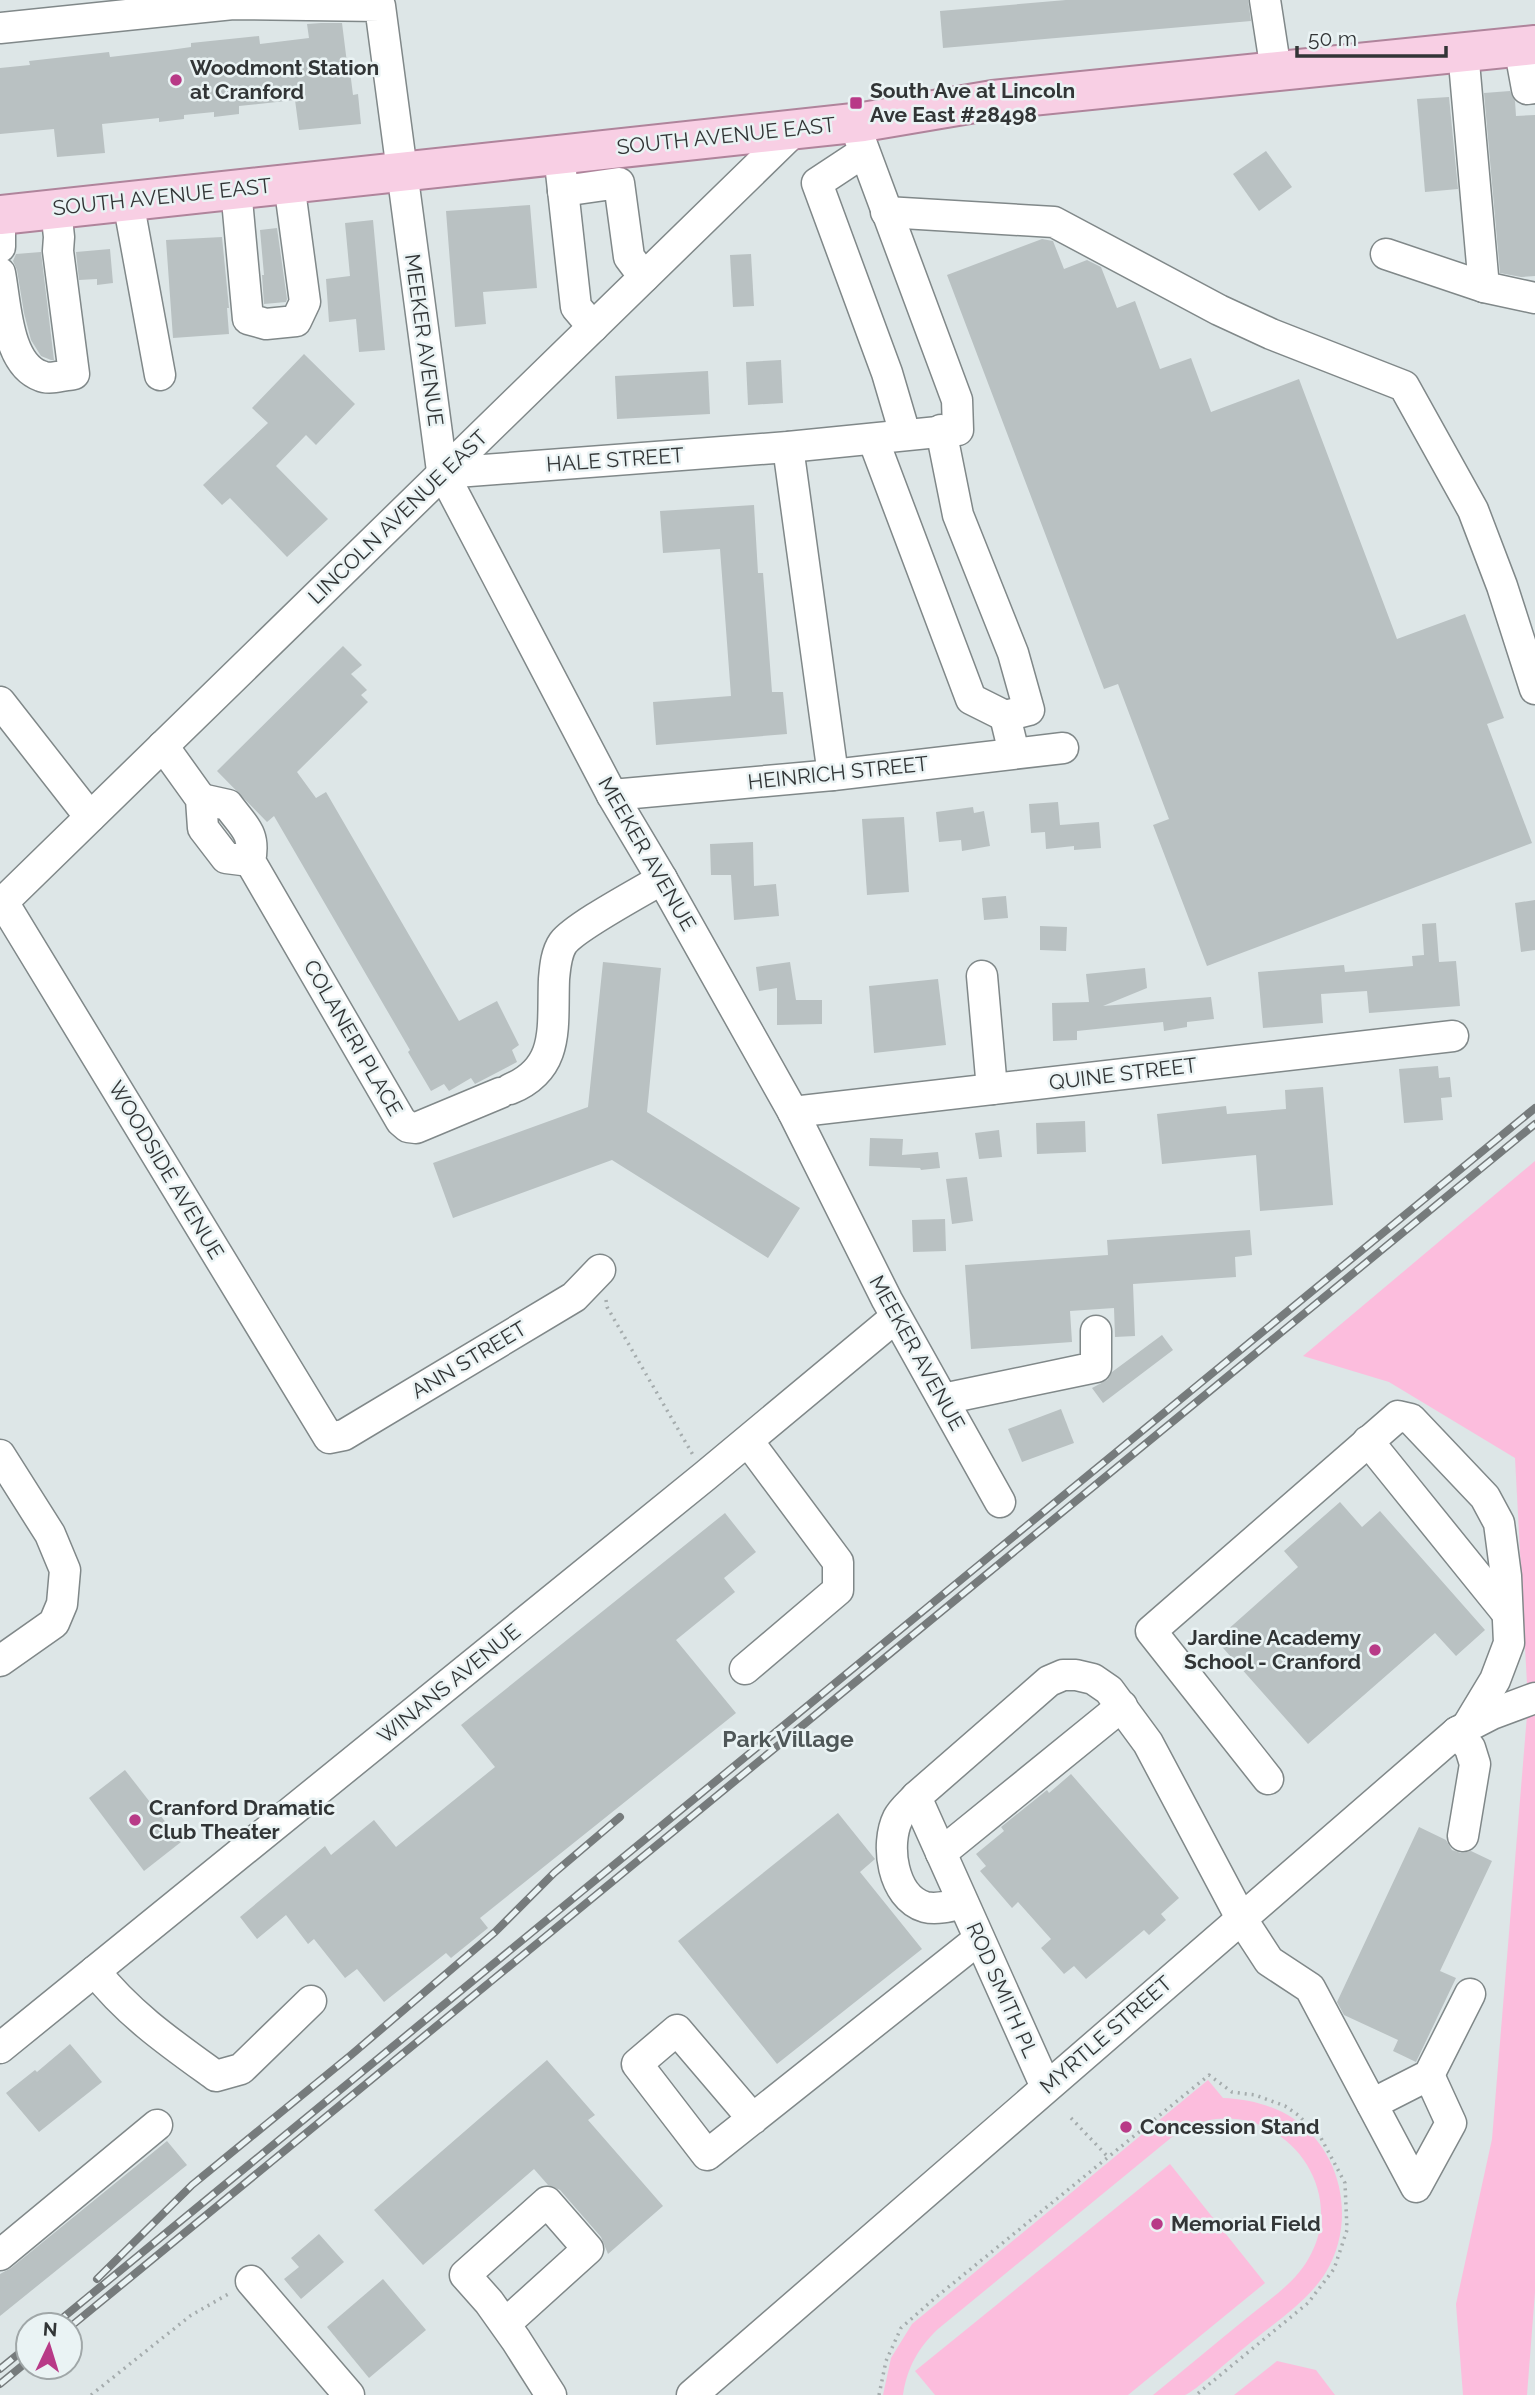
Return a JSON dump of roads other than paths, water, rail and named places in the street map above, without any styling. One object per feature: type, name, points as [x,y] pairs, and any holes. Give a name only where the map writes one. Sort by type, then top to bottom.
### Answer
[{"type":"main road","name":"SOUTH AVENUE EAST","points":[[0,215],[402,171],[561,173],[796,129],[859,137],[993,100],[1527,45]]},
{"type":"street","points":[[1265,0],[1276,71]]},
{"type":"street","name":"MEEKER AVENUE","points":[[0,28],[233,4],[380,6],[443,473],[612,795],[793,1112],[896,1317],[1000,1502]]},
{"type":"street","points":[[1527,45],[1531,89]]},
{"type":"street","points":[[1463,51],[1484,287]]},
{"type":"street","name":"LINCOLN AVENUE EAST","points":[[2,903],[796,129]]},
{"type":"street","points":[[873,439],[971,699],[1005,716],[1029,710],[1013,653],[958,515],[949,430],[957,400],[859,137],[817,183],[887,373],[905,434]]},
{"type":"street","points":[[593,327],[576,307],[561,173],[619,184],[629,257],[644,277]]},
{"type":"street","points":[[236,189],[248,319],[266,324],[296,321],[304,302],[289,183]]},
{"type":"street","points":[[128,201],[160,375]]},
{"type":"street","points":[[0,273],[15,350],[25,367],[43,378],[74,374],[58,251],[56,209]]},
{"type":"street","points":[[886,212],[1055,222],[1219,310],[1271,334],[1404,386],[1473,510],[1502,586],[1535,689]]},
{"type":"street","points":[[0,233],[0,247]]},
{"type":"street","points":[[1387,254],[1484,287],[1535,298]]},
{"type":"street","name":"HALE STREET","points":[[443,473],[788,447],[949,430]]},
{"type":"street","points":[[788,447],[833,775]]},
{"type":"street","points":[[0,702],[90,817]]},
{"type":"street","points":[[1005,716],[1014,754]]},
{"type":"street","name":"COLANERI PLACE","points":[[163,746],[201,799],[228,805],[251,836],[253,845],[250,861],[401,1121],[408,1128],[416,1128],[526,1082],[541,1068],[551,1047],[555,965],[562,944],[575,932],[662,879]]},
{"type":"street","name":"HEINRICH STREET","points":[[612,795],[833,775],[1063,748]]},
{"type":"street","name":"WOODSIDE AVENUE","points":[[2,903],[329,1438]]},
{"type":"street","points":[[982,976],[992,1089]]},
{"type":"street","name":"QUINE STREET","points":[[793,1112],[1453,1036]]},
{"type":"street","name":"ANN STREET","points":[[329,1438],[344,1435],[574,1297],[600,1270]]},
{"type":"street","name":"WINANS AVENUE","points":[[0,2048],[748,1441],[896,1317]]},
{"type":"street","points":[[943,1399],[1096,1367],[1096,1331]]},
{"type":"street","points":[[1268,1779],[1151,1631],[1398,1416],[1411,1419],[1485,1497],[1499,1523],[1506,1576],[1508,1643],[1495,1679],[1461,1730],[1475,1764],[1464,1836]]},
{"type":"street","points":[[745,1669],[838,1590],[838,1562],[748,1441]]},
{"type":"street","points":[[1368,1441],[1507,1613]]},
{"type":"street","points":[[0,1455],[50,1534],[65,1570],[62,1604],[54,1623],[0,1661]]},
{"type":"street","points":[[960,1898],[938,1908],[925,1907],[908,1898],[895,1871],[892,1843],[898,1817],[916,1797],[1049,1681],[1063,1675],[1093,1679],[1109,1690],[1148,1743],[1241,1918],[1269,1961],[1310,1988],[1416,2187],[1451,2123],[1429,2075]]},
{"type":"street","name":"MYRTLE STREET","points":[[692,2395],[1461,1730],[1492,1714],[1535,1698]]},
{"type":"street","points":[[941,1853],[1122,1706]]},
{"type":"street","name":"ROD SMITH PL","points":[[916,1797],[1046,2087]]},
{"type":"street","points":[[753,2119],[979,1939]]},
{"type":"street","points":[[95,1971],[109,1989],[166,2040],[216,2076],[241,2068],[310,2000]]},
{"type":"street","points":[[1372,2104],[1429,2075],[1470,1994]]},
{"type":"street","points":[[0,2255],[157,2125]]},
{"type":"street","points":[[251,2281],[345,2394]]},
{"type":"street","points":[[505,2324],[551,2395]]},
{"type":"railway","points":[[71,2311],[1535,1108]]},
{"type":"railway","points":[[84,2316],[1535,1124]]},
{"type":"railway","points":[[97,2279],[192,2185],[351,2055],[495,1932],[554,1873],[620,1817]]},
{"type":"railway","points":[[0,2369],[14,2358]]},
{"type":"railway","points":[[0,2384],[14,2372]]},
{"type":"place","name":"Woodmont Station at Cranford","points":[[176,80]]},
{"type":"place","name":"South Ave at Lincoln Ave East #28498","points":[[856,103]]},
{"type":"place","name":"Jardine Academy School - Cranford","points":[[1375,1650]]},
{"type":"place","name":"Cranford Dramatic Club Theater","points":[[135,1820]]},
{"type":"place","name":"Concession Stand","points":[[1126,2127]]},
{"type":"place","name":"Memorial Field","points":[[1157,2224]]},
{"type":"district","name":"Park Village","points":[[788,1739]]}]
